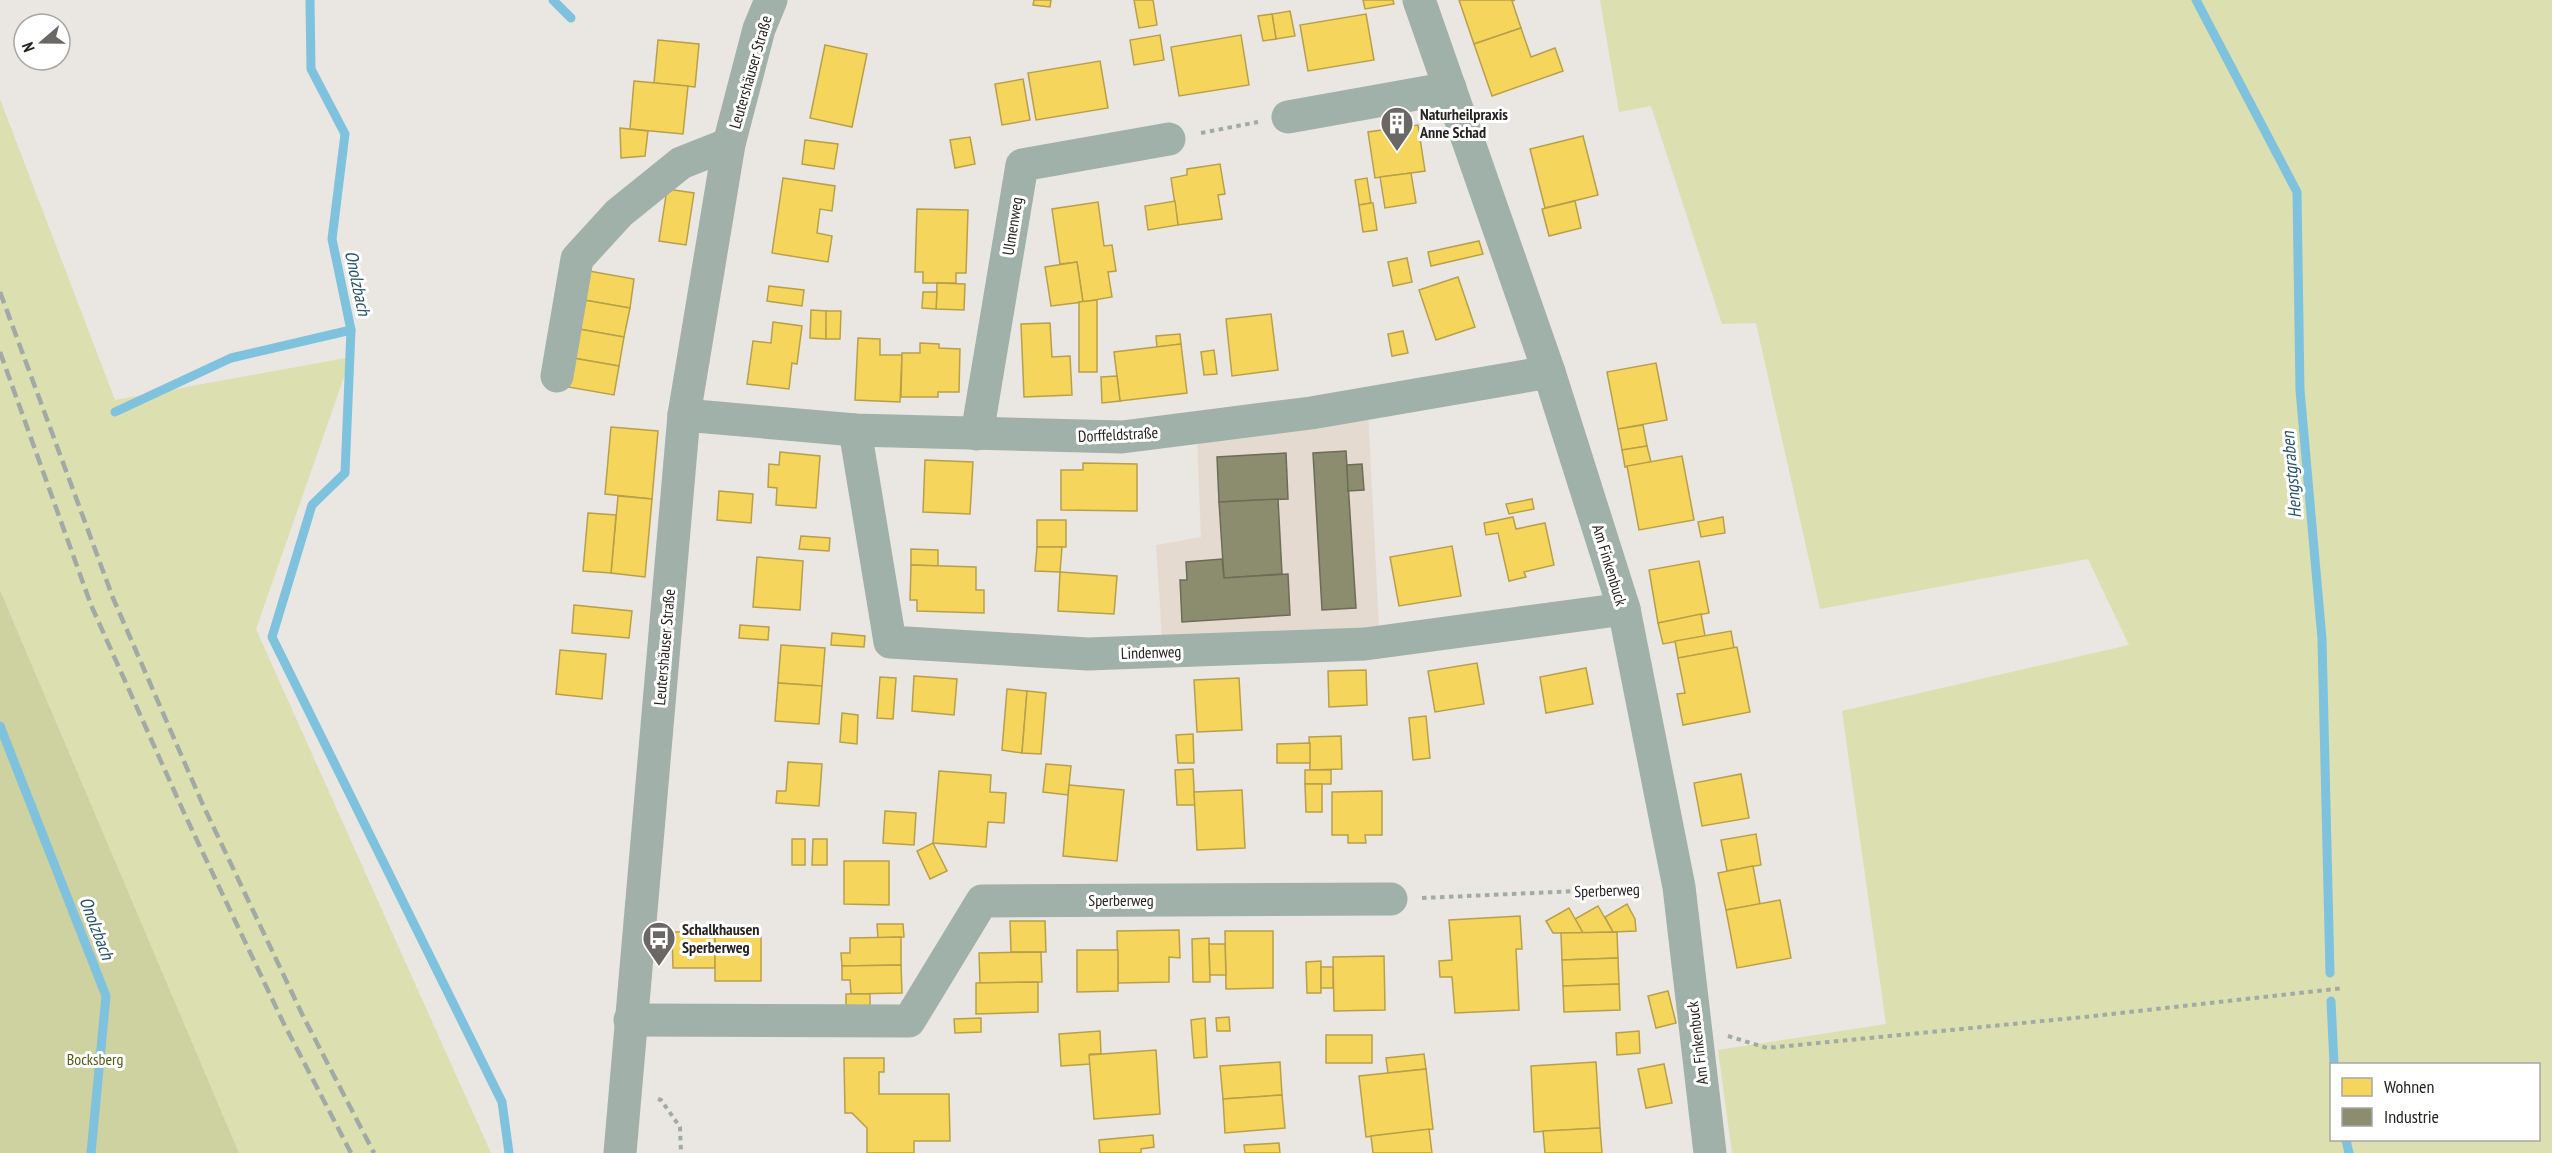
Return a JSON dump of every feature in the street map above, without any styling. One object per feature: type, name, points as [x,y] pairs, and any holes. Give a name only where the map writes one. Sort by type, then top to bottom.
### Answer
[{"type":"main road","name":"Leutershäuser Straße","points":[[620,1153],[684,415],[729,144],[759,29],[771,0]]},
{"type":"street","name":"Am Finkenbuck","points":[[1419,0],[1549,372],[1624,609],[1679,887],[1710,1153]]},
{"type":"street","points":[[1288,117],[1450,88]]},
{"type":"street","name":"Ulmenweg","points":[[977,434],[1022,165],[1169,138]]},
{"type":"street","name":"Leutershäuser Straße","points":[[557,376],[578,259],[619,213],[681,163],[729,144]]},
{"type":"street","name":"Dorffeldstraße","points":[[684,415],[855,430],[1122,437],[1311,413],[1549,372]]},
{"type":"street","name":"Lindenweg","points":[[855,430],[890,642],[1088,654],[1365,644],[1624,609]]},
{"type":"street","name":"Sperberweg","points":[[630,1020],[909,1021],[982,901],[1391,899]]},
{"type":"path","points":[[1169,138],[1288,117]]},
{"type":"path","name":"Sperberweg","points":[[1391,899],[1679,887]]},
{"type":"path","points":[[1695,1026],[1767,1048],[2084,1017],[2344,988]]},
{"type":"path","points":[[625,1090],[661,1100],[681,1127],[681,1153]]},
{"type":"shaded area","points":[[1368,412],[1379,627],[1162,639],[1156,545],[1201,537],[1197,437]]},
{"type":"green space","points":[[1600,0],[2552,0],[2552,1153],[1732,1153],[1718,1050],[1886,1024],[1842,711],[2129,645],[2088,559],[1820,609],[1756,323],[1722,324],[1651,106],[1619,112]]},
{"type":"green space","points":[[0,99],[115,400],[351,357],[256,629],[491,1153],[239,1153],[0,590]]},
{"type":"green space","name":"Bocksberg","points":[[0,590],[239,1153],[0,1153]]},
{"type":"building: Wohnen","points":[[1034,0],[1051,0],[1050,7],[1033,5]]},
{"type":"building: Wohnen","points":[[1134,0],[1153,0],[1157,25],[1139,28]]},
{"type":"building: Wohnen","points":[[1363,0],[1393,0],[1394,4],[1365,9]]},
{"type":"building: Wohnen","points":[[1459,0],[1515,0],[1512,1],[1521,28],[1474,44]]},
{"type":"building: Wohnen","points":[[1290,11],[1295,36],[1276,39],[1272,14]]},
{"type":"building: Wohnen","points":[[1272,14],[1276,39],[1263,41],[1258,16]]},
{"type":"building: Wohnen","points":[[1366,14],[1374,60],[1308,71],[1300,25]]},
{"type":"building: Wohnen","points":[[1521,28],[1531,57],[1555,48],[1563,71],[1492,96],[1474,44]]},
{"type":"building: Wohnen","points":[[1160,35],[1164,60],[1134,65],[1130,40]]},
{"type":"building: Wohnen","points":[[1241,35],[1249,85],[1179,96],[1171,47]]},
{"type":"building: Wohnen","points":[[658,40],[699,44],[695,87],[654,83]]},
{"type":"building: Wohnen","points":[[825,45],[867,54],[852,127],[810,118]]},
{"type":"building: Wohnen","points":[[1100,61],[1108,108],[1036,120],[1028,73]]},
{"type":"building: Wohnen","points":[[1023,79],[1030,120],[1002,125],[995,84]]},
{"type":"building: Wohnen","points":[[634,81],[688,86],[683,134],[630,129]]},
{"type":"building: Wohnen","name":"Naturheilpraxis Anne Schad","points":[[1418,125],[1425,171],[1375,178],[1368,132]]},
{"type":"building: Wohnen","points":[[620,128],[648,131],[645,156],[621,158]]},
{"type":"building: Wohnen","points":[[1583,136],[1598,195],[1545,208],[1530,149]]},
{"type":"building: Wohnen","points":[[970,137],[975,164],[955,168],[950,140]]},
{"type":"building: Wohnen","points":[[805,140],[838,144],[834,169],[802,164]]},
{"type":"building: Wohnen","points":[[1220,164],[1225,194],[1218,195],[1222,219],[1178,225],[1171,178],[1187,175],[1187,169]]},
{"type":"building: Wohnen","points":[[1411,173],[1416,203],[1385,208],[1380,177]]},
{"type":"building: Wohnen","points":[[783,178],[835,186],[832,211],[820,209],[817,233],[832,236],[828,262],[772,253]]},
{"type":"building: Wohnen","points":[[1367,178],[1371,203],[1359,205],[1355,180]]},
{"type":"building: Wohnen","points":[[667,189],[694,193],[686,245],[659,241]]},
{"type":"building: Wohnen","points":[[1175,201],[1178,225],[1148,230],[1145,206]]},
{"type":"building: Wohnen","points":[[1575,201],[1581,228],[1549,236],[1542,209]]},
{"type":"building: Wohnen","points":[[1098,202],[1104,246],[1112,245],[1116,271],[1108,272],[1112,297],[1083,302],[1077,262],[1060,264],[1052,209]]},
{"type":"building: Wohnen","points":[[1373,203],[1377,230],[1363,232],[1359,205]]},
{"type":"building: Wohnen","points":[[917,209],[968,210],[966,273],[956,273],[956,283],[923,283],[923,272],[915,272]]},
{"type":"building: Wohnen","points":[[1479,241],[1483,254],[1431,266],[1428,252]]},
{"type":"building: Wohnen","points":[[1407,258],[1412,282],[1393,286],[1388,262]]},
{"type":"building: Wohnen","points":[[1077,262],[1083,302],[1051,306],[1045,267]]},
{"type":"building: Wohnen","points":[[589,271],[634,279],[630,308],[584,300]]},
{"type":"building: Wohnen","points":[[1458,277],[1475,327],[1436,340],[1419,290]]},
{"type":"building: Wohnen","points":[[937,283],[965,284],[964,310],[936,309]]},
{"type":"building: Wohnen","points":[[769,286],[804,290],[802,306],[767,301]]},
{"type":"building: Wohnen","points":[[923,292],[937,292],[936,309],[922,308]]},
{"type":"building: Wohnen","points":[[584,300],[630,308],[624,337],[579,329]]},
{"type":"building: Wohnen","points":[[1097,300],[1097,372],[1079,372],[1079,302]]},
{"type":"building: Wohnen","points":[[811,310],[827,311],[826,339],[810,338]]},
{"type":"building: Wohnen","points":[[826,311],[841,311],[840,339],[826,339]]},
{"type":"building: Wohnen","points":[[1271,314],[1278,370],[1232,376],[1226,319]]},
{"type":"building: Wohnen","points":[[773,322],[802,326],[797,364],[792,363],[789,389],[747,384],[753,341],[771,343]]},
{"type":"building: Wohnen","points":[[1050,323],[1052,357],[1070,356],[1072,395],[1024,397],[1021,324]]},
{"type":"building: Wohnen","points":[[579,329],[624,337],[619,366],[573,358]]},
{"type":"building: Wohnen","points":[[1403,331],[1408,353],[1392,356],[1388,334]]},
{"type":"building: Wohnen","points":[[1180,334],[1181,344],[1157,347],[1156,336]]},
{"type":"building: Wohnen","points":[[858,338],[880,339],[880,355],[902,355],[900,402],[855,400]]},
{"type":"building: Wohnen","points":[[920,343],[939,344],[939,348],[960,349],[959,392],[938,392],[938,397],[901,397],[902,353],[920,353]]},
{"type":"building: Wohnen","points":[[1181,344],[1187,393],[1120,401],[1114,352]]},
{"type":"building: Wohnen","points":[[1214,350],[1217,374],[1204,375],[1201,352]]},
{"type":"building: Wohnen","points":[[573,358],[619,366],[614,395],[568,387]]},
{"type":"building: Wohnen","points":[[1656,363],[1667,420],[1618,429],[1607,372]]},
{"type":"building: Wohnen","points":[[1117,376],[1120,401],[1102,403],[1101,377]]},
{"type":"building: Wohnen","points":[[1643,425],[1647,446],[1622,450],[1618,429]]},
{"type":"building: Wohnen","points":[[611,427],[658,431],[652,499],[605,494]]},
{"type":"building: Wohnen","points":[[1647,446],[1651,462],[1625,467],[1622,450]]},
{"type":"building: Wohnen","points":[[780,452],[820,456],[816,508],[776,505],[777,488],[768,487],[769,464],[779,465]]},
{"type":"building: Wohnen","points":[[1682,456],[1694,520],[1639,530],[1627,466]]},
{"type":"building: Wohnen","points":[[925,460],[973,462],[970,514],[923,512]]},
{"type":"building: Wohnen","points":[[1083,463],[1137,464],[1137,511],[1061,510],[1061,470],[1083,470]]},
{"type":"building: Wohnen","points":[[719,491],[753,494],[751,523],[717,520]]},
{"type":"building: Wohnen","points":[[618,496],[652,499],[645,577],[611,573]]},
{"type":"building: Wohnen","points":[[1532,499],[1534,509],[1509,514],[1506,504]]},
{"type":"building: Wohnen","points":[[588,513],[616,515],[611,573],[583,571]]},
{"type":"building: Wohnen","points":[[1513,517],[1516,529],[1545,523],[1554,565],[1524,572],[1526,577],[1509,581],[1498,533],[1486,535],[1484,523]]},
{"type":"building: Wohnen","points":[[1723,517],[1725,533],[1701,537],[1698,522]]},
{"type":"building: Wohnen","points":[[1037,520],[1066,520],[1066,547],[1037,547]]},
{"type":"building: Wohnen","points":[[801,536],[830,538],[829,551],[799,549]]},
{"type":"building: Wohnen","points":[[1452,546],[1461,596],[1399,606],[1390,557]]},
{"type":"building: Wohnen","points":[[1037,547],[1062,547],[1060,572],[1035,571]]},
{"type":"building: Wohnen","points":[[911,549],[938,550],[938,566],[911,565]]},
{"type":"building: Wohnen","points":[[757,557],[803,561],[800,610],[753,607]]},
{"type":"building: Wohnen","points":[[1699,561],[1709,613],[1658,623],[1649,570]]},
{"type":"building: Wohnen","points":[[911,565],[976,567],[976,590],[984,590],[984,613],[917,611],[917,600],[910,600]]},
{"type":"building: Wohnen","points":[[1060,572],[1117,576],[1114,614],[1058,611]]},
{"type":"building: Wohnen","points":[[574,605],[632,611],[629,638],[572,633]]},
{"type":"building: Wohnen","points":[[1701,614],[1705,636],[1663,644],[1658,623]]},
{"type":"building: Wohnen","points":[[740,625],[769,627],[768,640],[739,638]]},
{"type":"building: Wohnen","points":[[1731,631],[1734,648],[1678,658],[1675,641]]},
{"type":"building: Wohnen","points":[[832,633],[865,636],[864,647],[831,645]]},
{"type":"building: Wohnen","points":[[781,645],[825,648],[822,686],[778,683]]},
{"type":"building: Wohnen","points":[[1737,647],[1750,712],[1683,725],[1677,694],[1685,693],[1678,658]]},
{"type":"building: Wohnen","points":[[560,650],[606,654],[602,699],[556,694]]},
{"type":"building: Wohnen","points":[[1477,663],[1484,704],[1435,712],[1428,671]]},
{"type":"building: Wohnen","points":[[1586,668],[1593,704],[1546,713],[1540,677]]},
{"type":"building: Wohnen","points":[[1366,670],[1367,705],[1329,707],[1328,671]]},
{"type":"building: Wohnen","points":[[914,676],[957,679],[954,715],[912,711]]},
{"type":"building: Wohnen","points":[[880,677],[896,678],[893,719],[877,718]]},
{"type":"building: Wohnen","points":[[1239,678],[1242,730],[1197,732],[1194,680]]},
{"type":"building: Wohnen","points":[[778,683],[822,686],[819,724],[775,721]]},
{"type":"building: Wohnen","points":[[1007,689],[1027,691],[1022,753],[1002,750]]},
{"type":"building: Wohnen","points":[[1027,691],[1046,693],[1041,754],[1022,753]]},
{"type":"building: Wohnen","points":[[842,713],[858,715],[857,744],[840,742]]},
{"type":"building: Wohnen","points":[[1426,716],[1430,758],[1413,760],[1409,718]]},
{"type":"building: Wohnen","points":[[1193,734],[1194,763],[1178,763],[1176,735]]},
{"type":"building: Wohnen","points":[[1341,736],[1342,769],[1310,770],[1309,737]]},
{"type":"building: Wohnen","points":[[1310,743],[1310,763],[1277,763],[1277,744]]},
{"type":"building: Wohnen","points":[[788,762],[822,764],[819,806],[776,803],[777,791],[786,791]]},
{"type":"building: Wohnen","points":[[1046,764],[1071,766],[1068,795],[1043,792]]},
{"type":"building: Wohnen","points":[[1193,769],[1195,805],[1177,805],[1175,770]]},
{"type":"building: Wohnen","points":[[1305,770],[1331,770],[1331,784],[1305,784]]},
{"type":"building: Wohnen","points":[[939,771],[991,775],[990,792],[1006,793],[1004,823],[988,822],[986,847],[933,843]]},
{"type":"building: Wohnen","points":[[1741,774],[1749,818],[1702,826],[1694,783]]},
{"type":"building: Wohnen","points":[[1305,784],[1322,784],[1322,812],[1306,812]]},
{"type":"building: Wohnen","points":[[1069,785],[1124,790],[1117,861],[1063,856]]},
{"type":"building: Wohnen","points":[[1242,790],[1245,848],[1197,850],[1194,792]]},
{"type":"building: Wohnen","points":[[1382,791],[1382,835],[1365,835],[1366,843],[1348,843],[1348,835],[1332,835],[1332,792]]},
{"type":"building: Wohnen","points":[[885,811],[916,813],[914,845],[883,843]]},
{"type":"building: Wohnen","points":[[1756,834],[1761,865],[1727,871],[1721,840]]},
{"type":"building: Wohnen","points":[[792,839],[805,839],[805,865],[792,865]]},
{"type":"building: Wohnen","points":[[813,839],[827,839],[827,865],[812,865]]},
{"type":"building: Wohnen","points":[[933,843],[947,871],[930,879],[917,851]]},
{"type":"building: Wohnen","points":[[844,861],[889,861],[889,905],[844,904]]},
{"type":"building: Wohnen","points":[[1753,866],[1760,904],[1726,910],[1718,873]]},
{"type":"building: Wohnen","points":[[1780,900],[1791,958],[1737,968],[1726,910]]},
{"type":"building: Wohnen","points":[[1627,904],[1635,919],[1636,931],[1613,932],[1605,917]]},
{"type":"building: Wohnen","points":[[1598,906],[1613,932],[1583,933],[1575,919]]},
{"type":"building: Wohnen","points":[[1569,908],[1583,933],[1553,933],[1546,921]]},
{"type":"building: Wohnen","points":[[1520,916],[1522,949],[1516,949],[1519,1010],[1455,1013],[1452,977],[1440,977],[1439,961],[1452,960],[1449,920]]},
{"type":"building: Wohnen","points":[[1010,921],[1045,921],[1046,952],[1011,952]]},
{"type":"building: Wohnen","points":[[877,924],[903,924],[904,937],[878,938]]},
{"type":"building: Wohnen","points":[[1179,930],[1180,958],[1169,957],[1169,982],[1118,983],[1117,931]]},
{"type":"building: Wohnen","points":[[1225,931],[1273,931],[1273,988],[1226,989]]},
{"type":"building: Wohnen","points":[[672,932],[715,932],[715,968],[673,968]]},
{"type":"building: Wohnen","points":[[715,932],[761,932],[761,981],[715,981]]},
{"type":"building: Wohnen","points":[[1617,932],[1618,958],[1562,960],[1561,933]]},
{"type":"building: Wohnen","points":[[901,937],[901,965],[842,966],[841,953],[850,953],[850,938]]},
{"type":"building: Wohnen","points":[[1209,938],[1210,982],[1193,982],[1192,939]]},
{"type":"building: Wohnen","points":[[1209,944],[1225,944],[1226,975],[1210,975]]},
{"type":"building: Wohnen","points":[[1077,950],[1118,950],[1118,991],[1077,992]]},
{"type":"building: Wohnen","points":[[1041,952],[1042,982],[980,983],[979,953]]},
{"type":"building: Wohnen","points":[[1384,956],[1385,1010],[1334,1011],[1333,957]]},
{"type":"building: Wohnen","points":[[1618,958],[1619,984],[1563,986],[1562,960]]},
{"type":"building: Wohnen","points":[[1321,961],[1321,993],[1307,993],[1306,962]]},
{"type":"building: Wohnen","points":[[901,965],[902,993],[851,994],[850,980],[842,980],[842,966]]},
{"type":"building: Wohnen","points":[[1321,967],[1333,967],[1333,988],[1321,988]]},
{"type":"building: Wohnen","points":[[1038,982],[1038,1012],[976,1014],[976,983]]},
{"type":"building: Wohnen","points":[[1619,984],[1620,1010],[1564,1012],[1563,986]]},
{"type":"building: Wohnen","points":[[1668,991],[1676,1023],[1656,1028],[1648,996]]},
{"type":"building: Wohnen","points":[[846,994],[870,994],[870,1008],[846,1008]]},
{"type":"building: Wohnen","points":[[1229,1017],[1230,1031],[1217,1031],[1216,1018]]},
{"type":"building: Wohnen","points":[[981,1018],[981,1032],[955,1033],[954,1019]]},
{"type":"building: Wohnen","points":[[1205,1018],[1207,1057],[1194,1058],[1191,1020]]},
{"type":"building: Wohnen","points":[[1100,1031],[1101,1054],[1090,1054],[1090,1064],[1061,1066],[1059,1034]]},
{"type":"building: Wohnen","points":[[1639,1031],[1640,1053],[1617,1055],[1616,1033]]},
{"type":"building: Wohnen","points":[[1326,1035],[1372,1035],[1372,1063],[1326,1063]]},
{"type":"building: Wohnen","points":[[1156,1050],[1160,1114],[1094,1119],[1089,1055]]},
{"type":"building: Wohnen","points":[[1424,1054],[1426,1069],[1388,1073],[1386,1058]]},
{"type":"building: Wohnen","points":[[844,1058],[884,1058],[884,1072],[879,1072],[879,1094],[949,1094],[950,1141],[914,1141],[914,1153],[867,1153],[867,1128],[852,1113],[845,1113]]},
{"type":"building: Wohnen","points":[[1280,1062],[1282,1095],[1223,1099],[1220,1066]]},
{"type":"building: Wohnen","points":[[1596,1062],[1600,1128],[1534,1132],[1531,1066]]},
{"type":"building: Wohnen","points":[[1664,1064],[1672,1103],[1646,1108],[1638,1069]]},
{"type":"building: Wohnen","points":[[1426,1069],[1433,1129],[1366,1137],[1359,1076]]},
{"type":"building: Wohnen","points":[[1282,1095],[1285,1128],[1225,1133],[1223,1099]]},
{"type":"building: Wohnen","points":[[1600,1128],[1602,1153],[1545,1153],[1543,1131]]},
{"type":"building: Wohnen","points":[[1429,1129],[1432,1153],[1373,1153],[1371,1136]]},
{"type":"building: Wohnen","points":[[1153,1135],[1154,1147],[1141,1149],[1141,1153],[1100,1153],[1099,1140]]},
{"type":"building: Wohnen","points":[[1279,1143],[1280,1153],[1245,1153],[1244,1145]]},
{"type":"building: Industrie","points":[[1346,451],[1356,608],[1322,610],[1313,453]]},
{"type":"building: Industrie","points":[[1286,453],[1288,499],[1219,502],[1217,457]]},
{"type":"building: Industrie","points":[[1362,464],[1364,490],[1348,491],[1347,465]]},
{"type":"building: Industrie","points":[[1278,499],[1282,574],[1224,578],[1219,502]]},
{"type":"building: Industrie","points":[[1222,559],[1224,578],[1288,574],[1290,615],[1182,622],[1180,580],[1187,580],[1186,562]]},
{"type":"waterway","name":"Onolzbach","points":[[115,412],[231,358],[351,330],[332,239],[345,134],[311,69],[310,0]]},
{"type":"waterway","points":[[553,0],[571,18]]},
{"type":"waterway","name":"Hengstgraben","points":[[2196,0],[2297,192],[2300,390],[2322,639],[2330,973]]},
{"type":"waterway","points":[[351,330],[345,473],[312,505],[272,637],[502,1102],[509,1153]]},
{"type":"waterway","name":"Onolzbach","points":[[0,726],[106,996],[91,1153]]},
{"type":"waterway","name":"Hengstgraben","points":[[2331,1001],[2334,1063]]},
{"type":"waterway","name":"Hengstgraben","points":[[2346,1141],[2349,1153]]},
{"type":"railway","points":[[0,292],[113,598],[203,805],[303,1016],[374,1153]]},
{"type":"railway","points":[[0,352],[91,605],[185,815],[283,1022],[351,1153]]},
{"type":"place","name":"Naturheilpraxis Anne Schad","points":[[1397,152]]},
{"type":"place","name":"Schalkhausen Sperberweg","points":[[659,967]]}]
